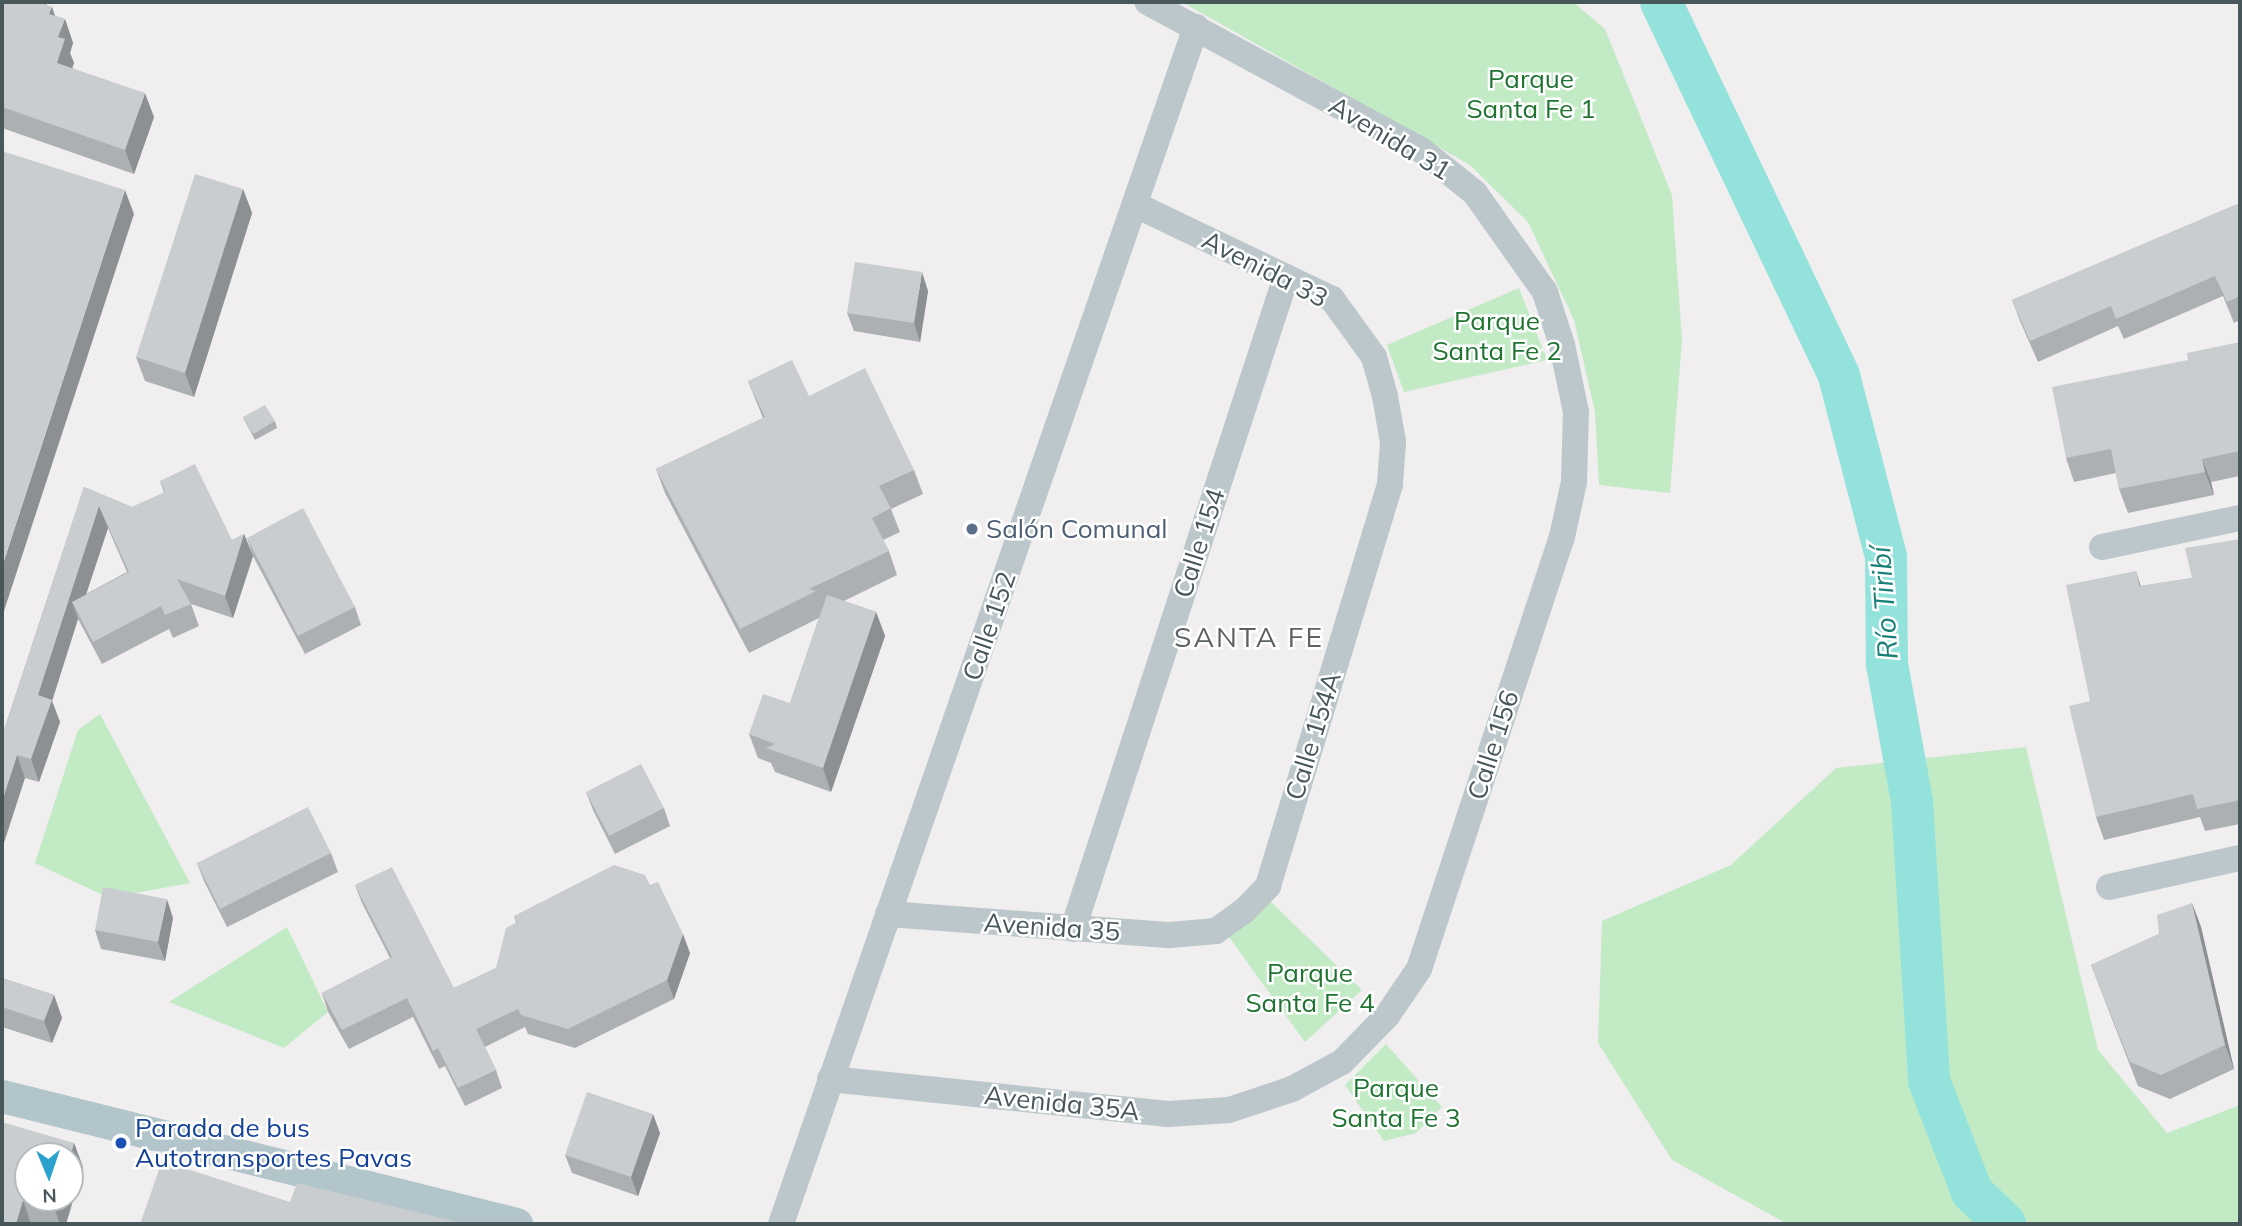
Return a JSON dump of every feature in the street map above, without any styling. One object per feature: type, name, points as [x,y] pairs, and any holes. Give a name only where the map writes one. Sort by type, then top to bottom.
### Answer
[{"type":"main road","points":[[2,1096],[516,1224]]},
{"type":"main road","points":[[2,1108],[502,1224]]},
{"type":"street","name":"Avenida 31","points":[[1147,2],[1421,150],[1475,193],[1545,292],[1562,345]]},
{"type":"street","name":"Calle 152","points":[[781,1224],[1196,27]]},
{"type":"street","name":"Avenida 33","points":[[1136,205],[1332,299],[1374,357]]},
{"type":"street","name":"Calle 154","points":[[1073,929],[1286,277]]},
{"type":"street","name":"Calle 156","points":[[1292,1089],[1342,1062],[1387,1016],[1419,969],[1562,537],[1574,482],[1576,412],[1562,345]]},
{"type":"street","name":"Calle 154A","points":[[1216,931],[1244,911],[1268,886],[1390,484],[1393,442],[1374,357]]},
{"type":"street","points":[[2102,547],[2240,518]]},
{"type":"street","points":[[2109,887],[2240,858]]},
{"type":"street","name":"Avenida 35","points":[[888,914],[1170,935],[1216,931]]},
{"type":"street","name":"Avenida 35A","points":[[830,1079],[1168,1114],[1229,1110],[1292,1089]]},
{"type":"green space","name":"Parque Santa Fe 1","points":[[1182,2],[1573,2],[1605,29],[1672,195],[1682,340],[1670,493],[1599,485],[1595,412],[1574,320],[1528,222],[1470,165]]},
{"type":"green space","name":"Parque Santa Fe 2","points":[[1519,288],[1547,360],[1404,392],[1387,345]]},
{"type":"green space","points":[[100,714],[190,883],[109,898],[35,863],[78,730]]},
{"type":"green space","points":[[2026,747],[2098,1050],[2167,1133],[2240,1105],[2240,1224],[1787,1224],[1672,1160],[1598,1043],[1602,921],[1731,865],[1836,768]]},
{"type":"green space","name":"Parque Santa Fe 4","points":[[1269,900],[1362,990],[1305,1042],[1229,937]]},
{"type":"green space","points":[[287,927],[328,1012],[284,1048],[169,1002]]},
{"type":"green space","name":"Parque Santa Fe 3","points":[[1386,1044],[1442,1107],[1416,1133],[1384,1141],[1345,1085]]},
{"type":"building","points":[[2,2],[37,2],[52,7],[49,14],[65,19],[58,37],[65,39],[57,63],[145,93],[125,150],[2,107]]},
{"type":"building","points":[[2,151],[125,190],[2,567]]},
{"type":"building","points":[[195,174],[243,189],[185,373],[136,357]]},
{"type":"building","points":[[2240,203],[2240,296],[2227,302],[2215,276],[2116,319],[2111,306],[2030,341],[2012,300]]},
{"type":"building","points":[[855,262],[922,272],[914,323],[847,313]]},
{"type":"building","points":[[2240,342],[2240,451],[2202,459],[2205,472],[2119,489],[2111,449],[2066,458],[2052,387],[2188,360],[2187,353]]},
{"type":"building","points":[[792,360],[809,396],[865,368],[914,470],[879,486],[891,508],[872,518],[889,551],[809,589],[816,591],[740,629],[656,469],[765,417],[748,381]]},
{"type":"building","points":[[265,405],[275,421],[253,434],[243,417]]},
{"type":"building","points":[[195,464],[232,540],[244,534],[225,596],[177,579],[191,604],[165,615],[161,606],[93,642],[72,602],[129,572],[99,506],[38,695],[52,700],[31,759],[17,755],[2,801],[2,736],[84,487],[132,507],[165,492],[160,481]]},
{"type":"building","points":[[303,508],[355,607],[298,636],[247,538]]},
{"type":"building","points":[[2240,539],[2240,800],[2197,809],[2193,794],[2096,817],[2069,706],[2090,701],[2066,585],[2136,571],[2139,586],[2192,578],[2185,548]]},
{"type":"building","points":[[827,595],[876,612],[823,768],[766,748],[775,744],[749,734],[763,694],[790,703]]},
{"type":"building","points":[[641,764],[664,808],[609,836],[586,792]]},
{"type":"building","points":[[308,807],[331,853],[220,909],[197,863]]},
{"type":"building","points":[[614,865],[645,875],[650,885],[658,882],[683,934],[667,980],[568,1029],[521,1015],[518,1009],[476,1029],[496,1070],[458,1088],[438,1048],[433,1051],[407,998],[342,1030],[322,993],[392,957],[355,885],[392,867],[454,988],[496,968],[506,928],[517,922],[514,916]]},
{"type":"building","points":[[103,887],[167,899],[158,942],[95,930]]},
{"type":"building","points":[[2192,903],[2225,1045],[2161,1075],[2130,1062],[2091,965],[2159,934],[2157,915]]},
{"type":"building","points":[[2,978],[54,995],[44,1021],[2,1007]]},
{"type":"building","points":[[587,1092],[653,1114],[631,1177],[565,1155]]},
{"type":"building","points":[[2,1122],[71,1142],[14,1142],[14,1212],[20,1212],[16,1224],[2,1224]]},
{"type":"building","points":[[162,1161],[290,1202],[297,1183],[462,1223],[140,1224]]},
{"type":"waterway","name":"Río Tiribí","points":[[1661,2],[1839,376],[1886,557],[1887,664],[1912,801],[1929,1081],[1972,1192],[2005,1224]]},
{"type":"place","name":"Salón Comunal","points":[[972,529]]},
{"type":"place","name":"Parada de bus Autotransportes Pavas","points":[[121,1143]]},
{"type":"district","name":"SANTA FE","points":[[1249,637]]}]
